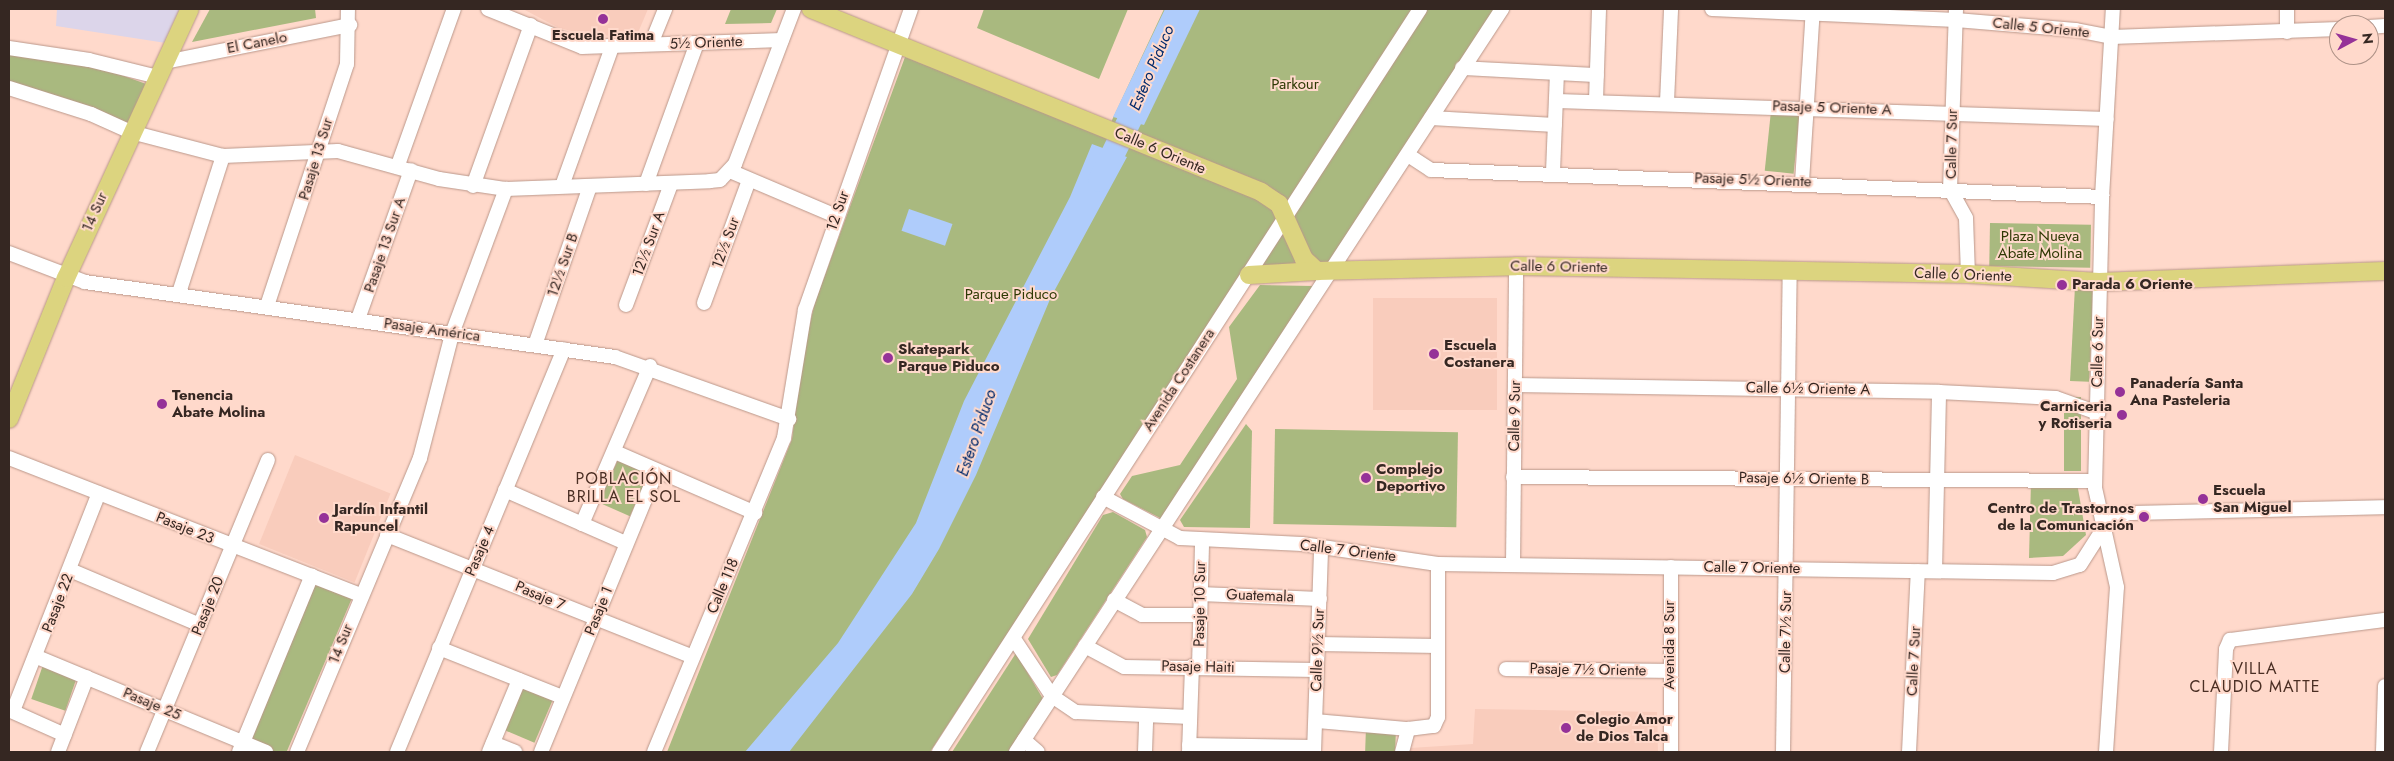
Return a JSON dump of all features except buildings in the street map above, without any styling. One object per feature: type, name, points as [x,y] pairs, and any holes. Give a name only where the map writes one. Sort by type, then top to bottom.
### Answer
[{"type":"main road","name":"14 Sur","points":[[9,419],[14,393],[131,132],[190,9]]},
{"type":"main road","name":"Calle 6 Oriente","points":[[811,9],[1261,192],[1279,204],[1304,258],[1325,271],[1516,266],[1968,274],[2099,282],[2385,271]]},
{"type":"main road","points":[[1249,275],[1325,271]]},
{"type":"street","name":"Pasaje 13 Sur","points":[[267,306],[320,151],[347,64],[350,25],[348,9]]},
{"type":"street","name":"Pasaje 13 Sur A","points":[[358,319],[454,9]]},
{"type":"street","name":"5½ Oriente","points":[[488,9],[531,25],[572,45],[612,47],[782,40]]},
{"type":"street","points":[[651,44],[665,9]]},
{"type":"street","points":[[9,88],[91,114],[131,132],[223,156],[320,151],[359,154],[473,186],[506,189],[671,184],[720,180],[730,172],[794,9]]},
{"type":"street","name":"12 Sur","points":[[789,419],[795,350],[836,216],[911,9]]},
{"type":"street","name":"Avenida Costanera","points":[[939,752],[1014,639],[1103,497],[1249,275],[1420,9]]},
{"type":"street","points":[[1016,752],[1325,271],[1408,155],[1462,68],[1502,9]]},
{"type":"street","points":[[1596,100],[1599,9]]},
{"type":"street","points":[[1667,102],[1671,9]]},
{"type":"street","name":"Calle 5 Oriente","points":[[1712,9],[1956,15],[2076,30],[2112,37],[2329,30]]},
{"type":"street","name":"Calle 6 Sur","points":[[2106,752],[2117,587],[2103,529],[2095,481],[2102,196],[2113,9]]},
{"type":"street","points":[[2286,9],[2288,32]]},
{"type":"street","points":[[1802,182],[1813,12]]},
{"type":"street","name":"Calle 7 Sur","points":[[1956,15],[1950,189],[1966,218],[1968,274]]},
{"type":"street","name":"El Canelo","points":[[161,70],[350,25]]},
{"type":"street","points":[[473,186],[531,25]]},
{"type":"street","points":[[646,184],[696,43]]},
{"type":"street","points":[[562,186],[612,47]]},
{"type":"street","points":[[9,48],[161,70]]},
{"type":"street","points":[[1462,68],[1597,75]]},
{"type":"street","points":[[1553,172],[1557,74]]},
{"type":"street","name":"Pasaje 5 Oriente A","points":[[1556,101],[1667,102],[2107,119]]},
{"type":"street","points":[[1431,118],[1555,125]]},
{"type":"street","name":"Pasaje 5½ Oriente","points":[[1408,155],[1430,170],[1553,172],[2102,196]]},
{"type":"street","points":[[179,293],[223,156]]},
{"type":"street","points":[[730,172],[748,183],[836,216]]},
{"type":"street","name":"12½ Sur","points":[[704,304],[748,183]]},
{"type":"street","name":"12½ Sur A","points":[[626,304],[671,184]]},
{"type":"street","name":"12½ Sur B","points":[[535,345],[590,186]]},
{"type":"street","name":"14 Sur","points":[[297,752],[387,536],[431,423],[452,334],[506,189]]},
{"type":"street","name":"Pasaje América","points":[[9,253],[66,278],[564,349],[650,366],[789,419]]},
{"type":"street","name":"Calle 9 Sur","points":[[1513,565],[1516,266]]},
{"type":"street","name":"Calle 7½ Sur","points":[[1783,752],[1790,478],[1790,271]]},
{"type":"street","name":"Pasaje 4","points":[[397,752],[564,349]]},
{"type":"street","points":[[582,524],[615,452],[650,366]]},
{"type":"street","name":"Calle 6½ Oriente A","points":[[1515,385],[1789,388],[1939,392],[2056,398],[2098,413]]},
{"type":"street","points":[[1935,571],[1939,392]]},
{"type":"street","name":"Calle 118","points":[[654,752],[755,513],[789,419]]},
{"type":"street","points":[[615,452],[755,513]]},
{"type":"street","name":"Pasaje 23","points":[[9,458],[232,548],[312,575],[361,595]]},
{"type":"street","name":"Pasaje 20","points":[[148,752],[268,460]]},
{"type":"street","name":"Pasaje 1","points":[[541,752],[562,697],[596,620],[626,542],[657,471]]},
{"type":"street","name":"Pasaje 6½ Oriente B","points":[[1514,477],[1790,478],[1937,482],[2095,481]]},
{"type":"street","points":[[505,490],[626,542]]},
{"type":"street","name":"Pasaje 22","points":[[11,711],[37,657],[99,493]]},
{"type":"street","name":"Calle 7 Oriente","points":[[1103,497],[1159,530],[1202,541],[1322,547],[1438,564],[1918,571],[2068,571],[2085,561],[2108,521],[2128,513],[2385,507]]},
{"type":"street","name":"Pasaje 7","points":[[387,536],[473,568],[596,620],[693,657]]},
{"type":"street","name":"Pasaje 10 Sur","points":[[1189,748],[1190,717],[1200,615],[1202,541]]},
{"type":"street","name":"Calle 9½ Sur","points":[[1314,749],[1322,547]]},
{"type":"street","points":[[1316,721],[1408,729],[1434,726],[1438,717],[1438,564]]},
{"type":"street","name":"Avenida 8 Sur","points":[[1671,567],[1671,752]]},
{"type":"street","points":[[70,570],[200,625]]},
{"type":"street","name":"Calle 7 Sur","points":[[1909,752],[1918,571]]},
{"type":"street","points":[[241,747],[312,575]]},
{"type":"street","name":"Guatemala","points":[[1200,594],[1320,598]]},
{"type":"street","points":[[1114,600],[1142,615],[1200,615]]},
{"type":"street","points":[[2221,752],[2226,649],[2230,640],[2385,620]]},
{"type":"street","points":[[1014,639],[1052,696],[1076,712],[1146,717],[1190,717]]},
{"type":"street","points":[[1318,644],[1438,646]]},
{"type":"street","name":"Pasaje Haiti","points":[[1085,646],[1124,667],[1196,666],[1317,670]]},
{"type":"street","points":[[439,648],[562,697]]},
{"type":"street","name":"Pasaje 25","points":[[37,657],[165,710],[241,747],[266,752]]},
{"type":"street","name":"Pasaje 7½ Oriente","points":[[1506,669],[1670,671]]},
{"type":"street","points":[[58,752],[87,677]]},
{"type":"street","points":[[515,752],[491,748],[519,680]]},
{"type":"street","points":[[2383,752],[2385,686]]},
{"type":"street","points":[[11,711],[65,735]]},
{"type":"street","points":[[1145,752],[1146,717]]},
{"type":"street","points":[[1402,752],[1408,729]]},
{"type":"street","points":[[1024,740],[1038,752]]},
{"type":"street","points":[[1189,748],[1314,749]]},
{"type":"shaded area","points":[[57,9],[182,9],[166,43],[56,26]]},
{"type":"shaded area","name":"Escuela Fatima","points":[[523,9],[648,9],[637,35],[593,36],[559,28]]},
{"type":"shaded area","name":"Escuela Costanera","points":[[1373,298],[1497,298],[1497,410],[1373,410]]},
{"type":"shaded area","name":"Jardín Infantil Rapuncel","points":[[295,455],[390,494],[355,583],[259,544]]},
{"type":"shaded area","name":"Colegio Amor de Dios Talca","points":[[1475,709],[1657,712],[1658,752],[1410,752],[1410,748],[1473,744]]},
{"type":"green space","points":[[210,9],[315,9],[316,18],[192,42]]},
{"type":"green space","points":[[731,9],[777,9],[771,23],[725,24]]},
{"type":"green space","points":[[984,9],[1128,9],[1099,79],[977,28]]},
{"type":"green space","name":"Parque Piduco","points":[[1164,9],[1500,9],[1333,268],[1242,274],[930,752],[667,752],[792,439],[802,357],[815,302],[905,57],[1105,135]]},
{"type":"green space","points":[[9,53],[88,63],[149,85],[130,125],[9,85]]},
{"type":"green space","points":[[1771,111],[1800,114],[1794,174],[1765,171]]},
{"type":"green space","name":"Plaza Nueva Abate Molina","points":[[1990,223],[2091,225],[2090,268],[1989,266]]},
{"type":"green space","points":[[1260,285],[1313,286],[1166,521],[1123,499],[1120,494],[1132,476],[1180,465],[1237,379],[1229,327]]},
{"type":"green space","points":[[2075,286],[2094,287],[2089,382],[2070,381]]},
{"type":"green space","points":[[2064,397],[2081,397],[2081,471],[2064,471]]},
{"type":"green space","points":[[1246,424],[1252,431],[1250,528],[1184,527],[1180,520]]},
{"type":"green space","name":"Complejo Deportivo","points":[[1275,429],[1458,432],[1456,527],[1273,524]]},
{"type":"green space","points":[[620,455],[651,469],[630,516],[599,503]]},
{"type":"green space","points":[[2031,482],[2077,483],[2086,535],[2063,556],[2029,558]]},
{"type":"green space","points":[[1113,512],[1145,530],[1147,537],[1057,675],[1051,677],[1028,639],[1103,515]]},
{"type":"green space","points":[[317,578],[354,594],[287,752],[243,752]]},
{"type":"green space","points":[[1016,653],[1043,699],[1009,752],[952,752]]},
{"type":"green space","points":[[43,665],[77,677],[65,711],[31,699]]},
{"type":"green space","points":[[524,683],[554,696],[534,743],[504,730]]},
{"type":"green space","points":[[1366,727],[1396,728],[1395,752],[1365,752]]},
{"type":"water","points":[[1165,9],[1200,9],[1144,125],[1113,117]]},
{"type":"water","points":[[1092,144],[1127,157],[1051,297],[976,475],[939,549],[912,594],[789,752],[745,752],[838,643],[916,523],[964,401],[1070,197]]},
{"type":"water","points":[[909,209],[952,224],[945,246],[902,231]]},
{"type":"waterway","name":"Estero Piduco","points":[[1100,180],[1143,93]]},
{"type":"place","name":"Escuela Fatima","points":[[603,19]]},
{"type":"place","name":"Parada 6 Oriente","points":[[2062,285]]},
{"type":"place","name":"Escuela Costanera","points":[[1434,354]]},
{"type":"place","name":"Skatepark Parque Piduco","points":[[888,358]]},
{"type":"place","name":"Panadería Santa Ana Pasteleria","points":[[2120,392]]},
{"type":"place","name":"Tenencia Abate Molina","points":[[162,404]]},
{"type":"place","name":"Carniceria y Rotiseria","points":[[2122,415]]},
{"type":"place","name":"Complejo Deportivo","points":[[1366,478]]},
{"type":"place","name":"Escuela San Miguel","points":[[2203,499]]},
{"type":"place","name":"Centro de Trastornos de la Comunicación","points":[[2144,517]]},
{"type":"place","name":"Jardín Infantil Rapuncel","points":[[324,518]]},
{"type":"place","name":"Colegio Amor de Dios Talca","points":[[1566,728]]},
{"type":"district","name":"POBLACIÓN BRILLA EL SOL","points":[[624,488]]},
{"type":"district","name":"VILLA CLAUDIO MATTE","points":[[2255,678]]},
{"type":"park label","name":"Parkour","points":[[1295,85]]}]
